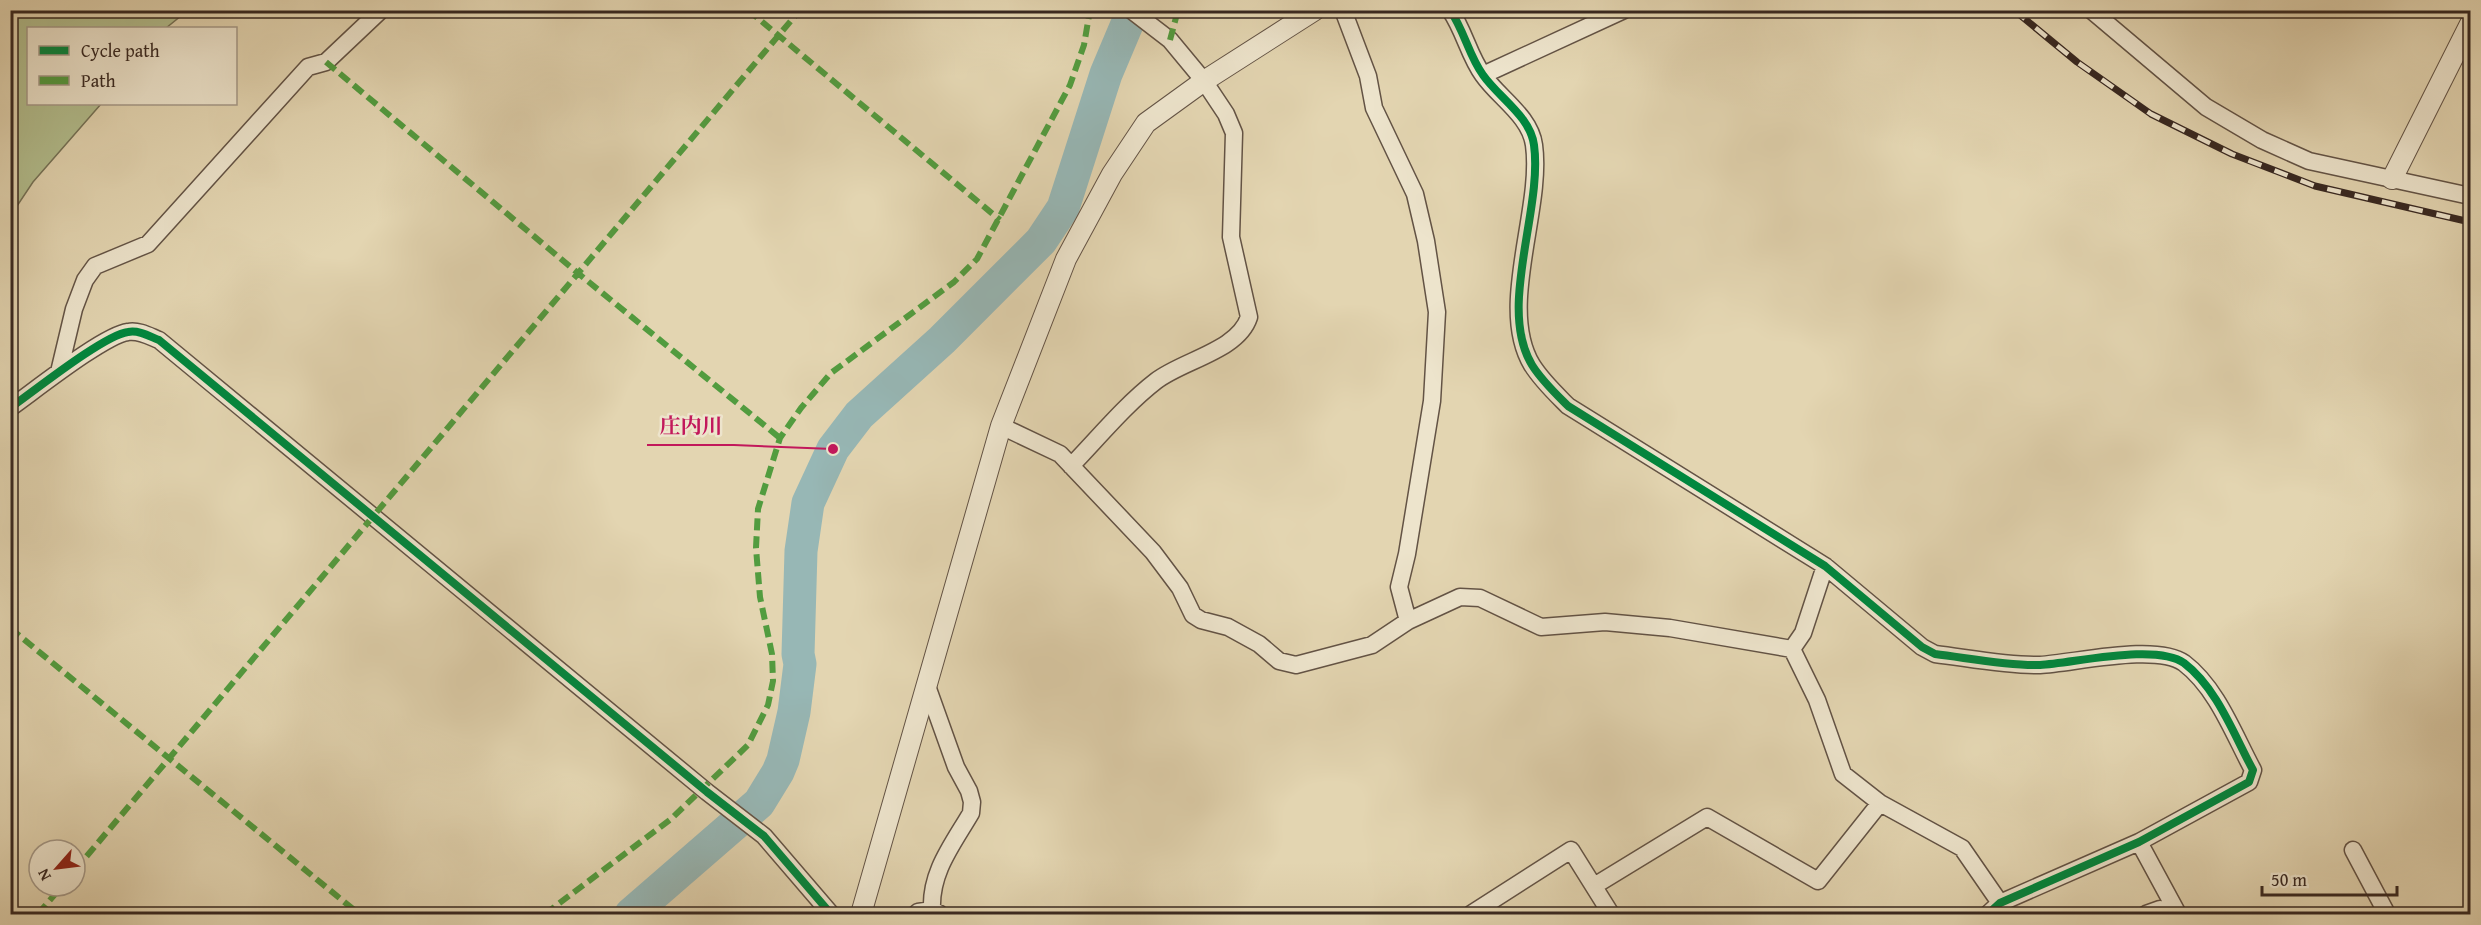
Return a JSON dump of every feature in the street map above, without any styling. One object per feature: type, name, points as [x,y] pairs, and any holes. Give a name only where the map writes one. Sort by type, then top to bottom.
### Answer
[{"type":"street","points":[[59,372],[74,309],[85,280],[95,266],[148,244],[309,68],[326,62],[381,10]]},
{"type":"street","points":[[1071,466],[1157,380],[1234,339],[1245,329],[1249,317],[1231,237],[1234,133],[1226,114],[1204,81],[1170,40],[1131,10]]},
{"type":"street","points":[[861,915],[1001,426],[1066,259],[1112,174],[1146,123],[1204,81],[1315,10]]},
{"type":"street","points":[[1343,10],[1368,76],[1374,108],[1415,194],[1426,241],[1437,312],[1431,401],[1407,554],[1399,587],[1408,621]]},
{"type":"street","points":[[1450,10],[1483,75],[1521,117],[1534,142],[1536,175],[1518,311],[1524,345],[1531,363],[1547,386],[1568,406],[1825,566],[1923,647],[1935,654],[2038,665],[2148,654],[2182,662],[2201,678],[2253,770],[2249,782],[2139,842],[1994,909],[1962,848],[1880,803],[1843,774],[1817,700],[1792,649]]},
{"type":"street","points":[[1483,75],[1624,10]]},
{"type":"street","points":[[2091,10],[2206,107],[2262,140],[2309,161],[2470,196]]},
{"type":"street","points":[[2392,179],[2470,24]]},
{"type":"street","points":[[10,408],[59,372],[119,334],[141,333],[159,340],[707,792],[764,836],[831,915]]},
{"type":"street","points":[[1001,426],[1060,454],[1154,552],[1180,588],[1193,615],[1228,627],[1259,644],[1279,661],[1296,666],[1372,645],[1408,621],[1460,597],[1480,598],[1541,627],[1616,623],[1670,628],[1792,649]]},
{"type":"street","points":[[1792,649],[1803,633],[1825,566]]},
{"type":"street","points":[[927,686],[956,767],[972,802],[971,813],[938,870],[931,892],[929,913]]},
{"type":"street","points":[[1594,886],[1707,817],[1818,881],[1880,803]]},
{"type":"street","points":[[2139,842],[2178,915]]},
{"type":"street","points":[[1471,915],[1571,850],[1611,915]]},
{"type":"street","points":[[2354,850],[2387,915]]},
{"type":"green space","points":[[11,10],[187,11],[167,27],[27,27],[27,105],[100,105],[33,182],[11,215]]},
{"type":"waterway","points":[[631,914],[759,803],[778,772],[794,712],[800,664],[798,654],[801,551],[808,503],[833,449],[859,415],[942,340],[1041,241],[1063,208],[1106,74],[1133,10]]},
{"type":"railway","points":[[2014,10],[2077,62],[2151,114],[2232,154],[2315,186],[2470,222]]},
{"type":"marked path","points":[[748,10],[1000,220]]},
{"type":"marked path","points":[[87,856],[800,10]]},
{"type":"marked path","points":[[545,914],[671,819],[748,745],[768,705],[773,681],[772,654],[760,597],[756,548],[758,509],[780,438],[801,408],[831,373],[954,282],[977,259],[1070,85],[1084,45],[1090,10]]},
{"type":"marked path","points":[[1170,40],[1178,10]]},
{"type":"marked path","points":[[326,62],[579,274],[780,438]]},
{"type":"marked path","points":[[10,628],[359,914]]},
{"type":"marked path","points":[[38,914],[52,898]]},
{"type":"cycle path","points":[[1450,10],[1478,68],[1527,125],[1534,145],[1533,199],[1520,287],[1519,315],[1522,342],[1532,365],[1544,382],[1568,406],[1825,566],[1922,647],[1935,654],[2028,665],[2135,654],[2171,657],[2184,663],[2196,673],[2224,713],[2253,770],[2249,782],[2139,842],[2000,903],[1988,914]]},
{"type":"cycle path","points":[[10,408],[86,353],[117,335],[136,332],[159,340],[707,792],[764,836],[831,914]]},
{"type":"place","name":"庄内川","points":[[833,449]]}]
